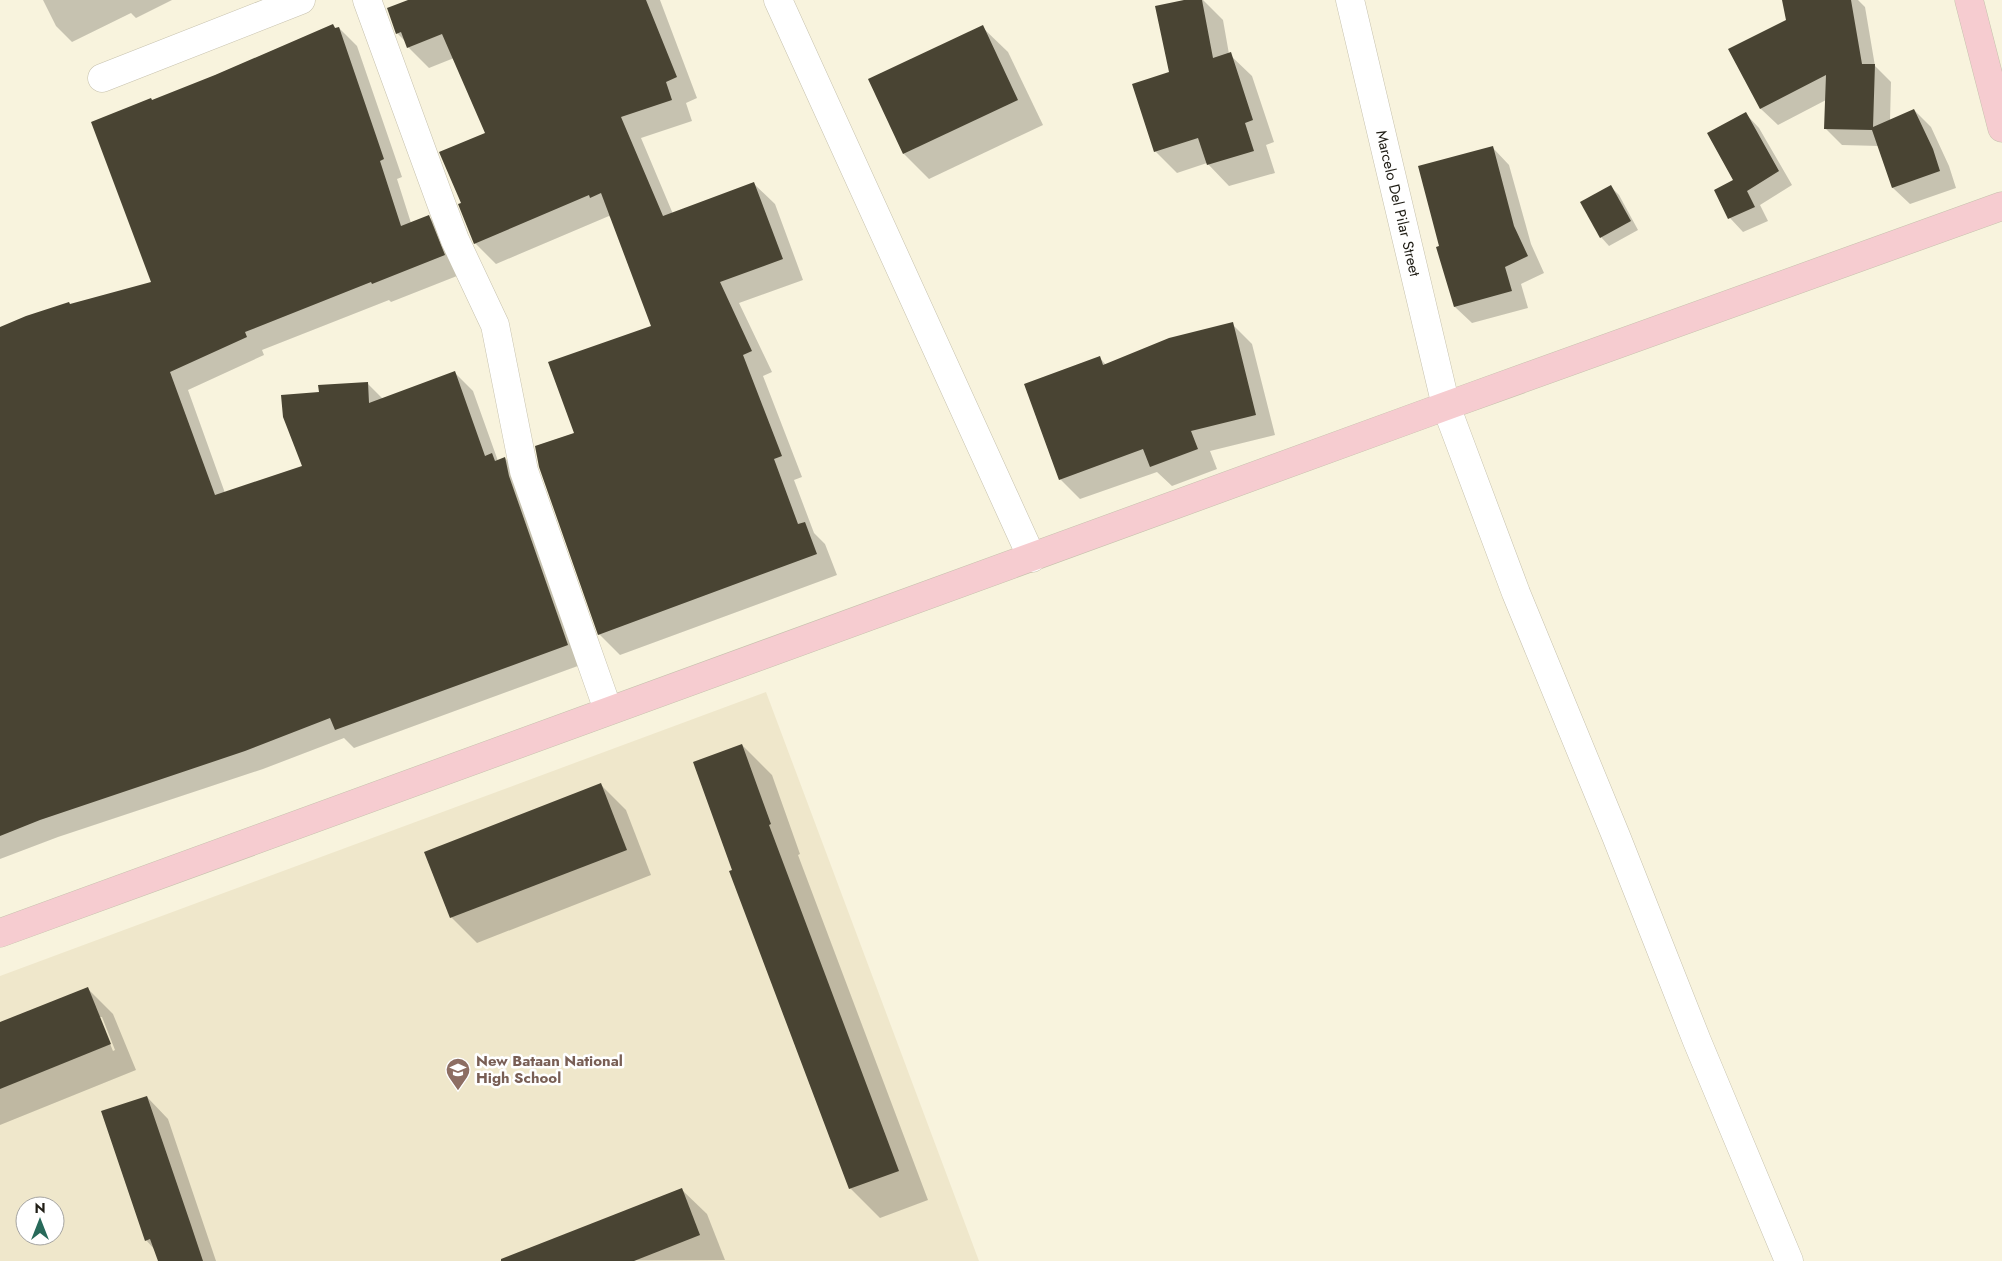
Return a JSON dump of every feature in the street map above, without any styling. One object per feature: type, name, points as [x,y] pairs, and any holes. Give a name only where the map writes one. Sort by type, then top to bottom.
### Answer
[{"type":"street","points":[[102,78],[301,0]]},
{"type":"street","points":[[367,0],[455,240],[495,325],[524,471],[608,710]]},
{"type":"street","points":[[778,0],[1032,558]]},
{"type":"street","name":"Marcelo Del Pilar Street","points":[[1350,0],[1446,406],[1516,593],[1697,1041],[1789,1261]]},
{"type":"street","points":[[1969,0],[2002,128]]},
{"type":"street","points":[[0,932],[1446,406],[2002,206]]},
{"type":"shaded area","name":"New Bataan National High School","points":[[766,692],[979,1261],[0,1261],[0,976]]},
{"type":"building","points":[[408,0],[646,0],[677,77],[666,82],[672,100],[621,117],[663,216],[754,182],[783,259],[720,282],[752,351],[743,355],[782,456],[774,459],[798,524],[805,522],[817,554],[598,635],[539,467],[535,446],[574,433],[548,362],[651,326],[601,193],[590,198],[589,195],[474,244],[458,204],[461,203],[439,152],[485,133],[442,34],[407,48],[401,32],[396,34],[387,8]]},
{"type":"building","points":[[1184,0],[1202,0],[1213,58],[1231,52],[1253,120],[1245,123],[1254,151],[1207,165],[1198,138],[1154,152],[1132,84],[1169,72],[1155,6]]},
{"type":"building","points":[[1782,0],[1851,0],[1862,64],[1875,64],[1873,127],[1914,109],[1933,149],[1940,171],[1892,188],[1872,130],[1824,129],[1826,75],[1760,109],[1728,49],[1786,20]]},
{"type":"building","points":[[333,24],[335,28],[339,27],[384,159],[380,161],[401,226],[429,215],[445,255],[245,332],[247,337],[170,372],[215,495],[302,466],[283,417],[281,395],[319,392],[318,385],[368,382],[369,403],[455,371],[485,456],[492,453],[495,461],[505,457],[509,476],[568,645],[335,730],[330,718],[245,751],[40,820],[0,836],[0,327],[69,302],[70,304],[151,282],[91,122],[215,75]]},
{"type":"building","points":[[983,25],[1018,100],[903,154],[868,79]]},
{"type":"building","points":[[1746,112],[1779,171],[1747,191],[1755,207],[1728,219],[1714,190],[1733,180],[1707,133]]},
{"type":"building","points":[[1493,146],[1514,226],[1528,256],[1505,267],[1512,291],[1454,307],[1436,247],[1439,246],[1418,166]]},
{"type":"building","points":[[1611,185],[1631,221],[1600,238],[1580,202]]},
{"type":"building","points":[[1233,322],[1256,415],[1191,431],[1198,449],[1150,467],[1143,449],[1059,480],[1024,384],[1100,356],[1103,365],[1169,338]]},
{"type":"building","points":[[742,744],[771,824],[769,825],[899,1171],[849,1189],[729,871],[732,870],[693,762]]},
{"type":"building","points":[[601,783],[627,850],[450,918],[424,852]]},
{"type":"building","points":[[88,987],[111,1044],[0,1089],[0,1022]]},
{"type":"building","points":[[147,1096],[203,1261],[158,1261],[150,1239],[145,1241],[101,1111]]},
{"type":"building","points":[[682,1188],[700,1235],[634,1261],[501,1261],[501,1259]]},
{"type":"place","name":"New Bataan National High School","points":[[458,1091]]}]
